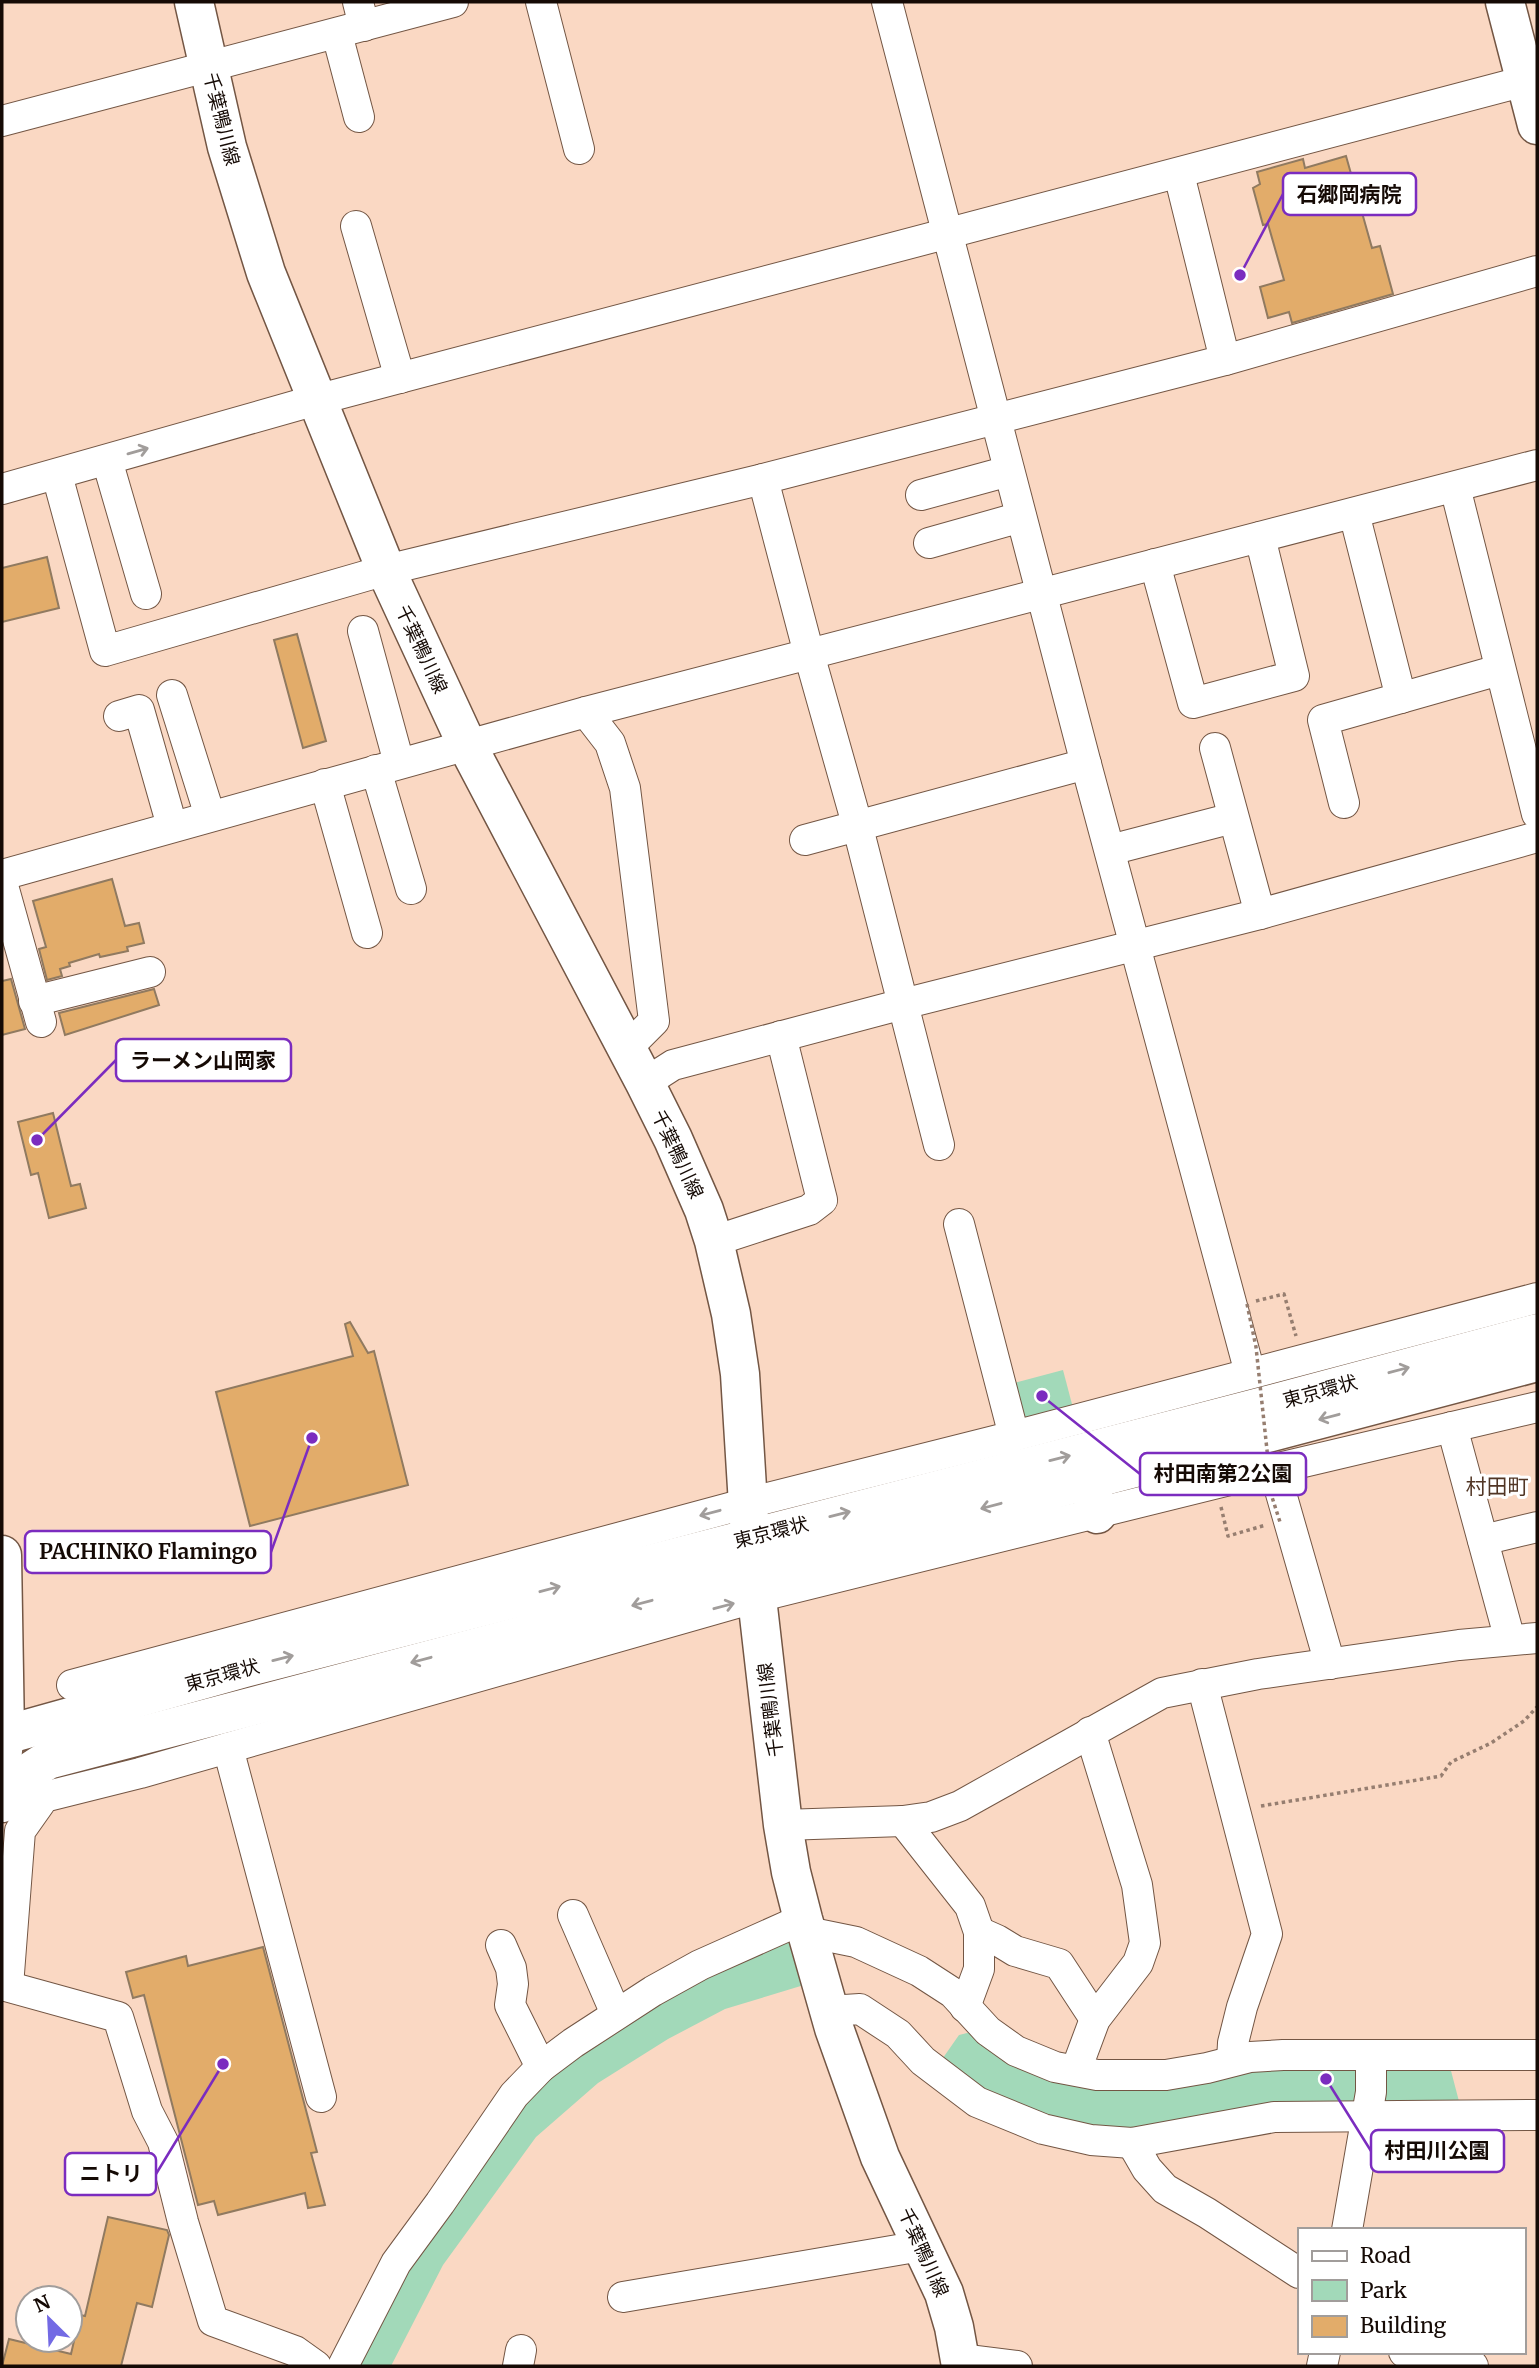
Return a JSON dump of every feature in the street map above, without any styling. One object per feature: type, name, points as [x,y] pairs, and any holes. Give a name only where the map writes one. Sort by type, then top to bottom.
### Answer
[{"type":"main road","name":"千葉鴨川線","points":[[194,2],[227,147],[266,273],[386,570],[467,745],[645,1083],[704,1210],[731,1314],[740,1374],[752,1553],[783,1825],[792,1872],[829,2011],[880,2157],[944,2293],[960,2362]]},
{"type":"main road","points":[[1505,2],[1537,125]]},
{"type":"main road","name":"東京環状","points":[[2,1802],[9,1789],[23,1775],[48,1760],[300,1692],[752,1553],[1259,1408],[1537,1333]]},
{"type":"main road","name":"東京環状","points":[[3,1746],[231,1672],[752,1553],[1094,1497],[1537,1362]]},
{"type":"main road","points":[[2,1555],[3,1746]]},
{"type":"main road","name":"東京環状","points":[[3,1746],[29,1749],[185,1706],[300,1692]]},
{"type":"street","points":[[2,121],[209,65],[353,21],[453,2]]},
{"type":"street","points":[[541,2],[579,149]]},
{"type":"street","points":[[887,2],[1041,595],[1250,1373]]},
{"type":"street","points":[[353,21],[359,117]]},
{"type":"street","points":[[2,489],[316,400],[1525,81]]},
{"type":"street","points":[[1179,174],[1226,360]]},
{"type":"street","points":[[356,226],[400,378]]},
{"type":"street","points":[[57,475],[105,651],[386,570],[763,479],[1226,360],[1537,271]]},
{"type":"street","points":[[107,460],[145,594]]},
{"type":"street","points":[[2,875],[586,712],[1537,465]]},
{"type":"street","points":[[921,495],[1009,471]]},
{"type":"street","points":[[763,479],[857,824],[939,1145]]},
{"type":"street","points":[[1455,487],[1537,814]]},
{"type":"street","points":[[1354,513],[1401,698]]},
{"type":"street","points":[[929,544],[1021,517]]},
{"type":"street","points":[[1155,564],[1193,703],[1294,676],[1260,537]]},
{"type":"street","points":[[363,631],[411,888]]},
{"type":"street","points":[[1344,803],[1323,720],[1499,670]]},
{"type":"street","points":[[172,695],[210,816]]},
{"type":"street","points":[[119,716],[139,710],[172,826]]},
{"type":"street","points":[[586,712],[610,743],[625,788],[654,1021],[627,1048]]},
{"type":"street","points":[[1215,748],[1260,914]]},
{"type":"street","points":[[805,840],[1086,764]]},
{"type":"street","points":[[325,784],[367,933]]},
{"type":"street","points":[[1110,850],[1233,818]]},
{"type":"street","points":[[645,1083],[673,1065],[903,1003],[1260,914],[1537,838]]},
{"type":"street","points":[[2,882],[38,1012],[150,972]]},
{"type":"street","points":[[714,1241],[809,1210],[822,1199],[781,1036]]},
{"type":"street","points":[[959,1224],[1014,1436]]},
{"type":"street","points":[[316,2366],[295,2351],[213,2321],[183,2222],[163,2142],[147,2111],[118,2017],[5,1985],[20,1831],[44,1797],[228,1748],[691,1615],[752,1553],[840,1480],[1537,1298]]},
{"type":"street","points":[[1094,1497],[1274,1469],[1537,1407]]},
{"type":"street","points":[[783,1825],[904,1821],[932,1817],[960,1806],[1162,1693],[1330,1664],[1459,1645],[1524,1639],[1483,1540],[1452,1427]]},
{"type":"street","points":[[1274,1469],[1330,1664]]},
{"type":"street","points":[[72,1685],[671,1524],[752,1553]]},
{"type":"street","points":[[1483,1540],[1537,1527]]},
{"type":"street","points":[[1202,1684],[1267,1934],[1242,2007],[1233,2043],[1232,2061]]},
{"type":"street","points":[[1076,2070],[1095,2019],[1138,1963],[1145,1943],[1137,1885],[1090,1732]]},
{"type":"street","points":[[228,1748],[321,2097]]},
{"type":"street","points":[[904,1821],[970,1906],[979,1932],[979,1969],[965,2007]]},
{"type":"street","points":[[573,1914],[616,2014]]},
{"type":"street","points":[[343,2366],[396,2263],[514,2095],[541,2067],[616,2014],[700,1965],[805,1925],[856,1941],[919,1971],[953,1993],[988,2031],[1016,2051],[1055,2067],[1097,2075],[1166,2074],[1250,2057],[1283,2055],[1537,2054]]},
{"type":"street","points":[[979,1932],[1015,1951],[1059,1964],[1095,2019]]},
{"type":"street","points":[[501,1945],[511,1968],[513,1983],[510,2005],[541,2067]]},
{"type":"street","points":[[829,2011],[860,2009],[898,2034],[923,2061],[977,2102],[1043,2129],[1091,2140],[1132,2143],[1274,2117],[1537,2115]]},
{"type":"street","points":[[1347,2228],[1371,2092],[1371,2056]]},
{"type":"street","points":[[1132,2143],[1147,2169],[1165,2189],[1208,2213],[1298,2272]]},
{"type":"street","points":[[623,2297],[921,2246]]},
{"type":"street","points":[[1414,2354],[1473,2366]]},
{"type":"street","points":[[960,2362],[1017,2366]]},
{"type":"path","points":[[1280,1522],[1272,1497],[1256,1346],[1247,1304],[1284,1294],[1298,1342]]},
{"type":"path","points":[[1219,1502],[1228,1536],[1267,1525]]},
{"type":"path","points":[[1234,1810],[1441,1776],[1451,1762],[1492,1744],[1524,1721],[1537,1707]]},
{"type":"green space","points":[[1063,1370],[1073,1408],[1020,1422],[1010,1384]]},
{"type":"green space","points":[[790,1939],[804,1985],[725,2009],[668,2039],[598,2083],[536,2137],[443,2265],[391,2366],[355,2366],[409,2257],[535,2085],[624,2016]]},
{"type":"green space","points":[[971,2032],[1030,2072],[1245,2072],[1294,2067],[1450,2067],[1461,2109],[1122,2139],[988,2102],[938,2065],[959,2035]]},
{"type":"building","points":[[1346,156],[1372,248],[1380,246],[1393,294],[1292,323],[1289,312],[1268,318],[1260,287],[1284,280],[1268,224],[1263,225],[1253,188],[1260,184],[1257,172],[1303,159],[1305,168]]},
{"type":"building","points":[[47,557],[59,608],[2,622],[2,568]]},
{"type":"building","points":[[297,634],[326,741],[303,748],[274,640]]},
{"type":"building","points":[[112,879],[125,926],[139,923],[144,943],[127,947],[128,951],[100,957],[99,954],[69,963],[70,966],[60,969],[62,976],[47,980],[39,949],[46,947],[33,901]]},
{"type":"building","points":[[11,979],[25,1029],[2,1035],[2,981]]},
{"type":"building","points":[[154,989],[159,1005],[65,1035],[59,1013]]},
{"type":"building","points":[[53,1113],[71,1186],[80,1184],[86,1208],[49,1218],[38,1173],[31,1175],[18,1122]]},
{"type":"building","points":[[350,1322],[368,1353],[374,1351],[408,1485],[250,1526],[216,1392],[353,1356],[345,1324]]},
{"type":"building","points":[[263,1947],[317,2152],[311,2153],[325,2205],[308,2208],[305,2193],[218,2215],[214,2201],[198,2205],[144,1995],[133,1998],[126,1972],[186,1956],[188,1966]]},
{"type":"building","points":[[108,2217],[167,2230],[169,2235],[152,2307],[137,2303],[121,2366],[2,2366],[9,2339],[14,2340],[14,2354],[84,2354],[85,2316]]},
{"type":"place","name":"石郷岡病院","points":[[1240,275]]},
{"type":"place","name":"ラーメン山岡家","points":[[37,1140]]},
{"type":"place","name":"村田南第2公園","points":[[1042,1396]]},
{"type":"place","name":"PACHINKO Flamingo","points":[[312,1438]]},
{"type":"place","name":"ニトリ","points":[[223,2064]]},
{"type":"place","name":"村田川公園","points":[[1326,2079]]},
{"type":"district","name":"村田町","points":[[1497,1487]]}]
